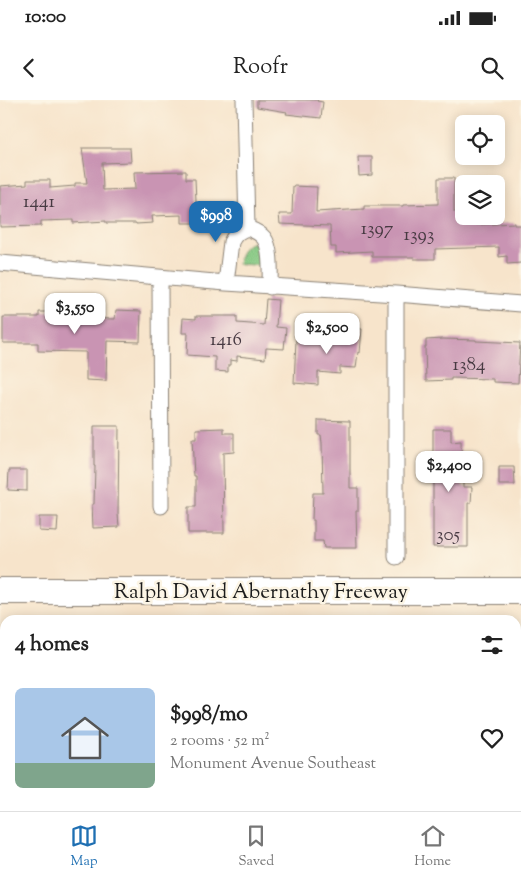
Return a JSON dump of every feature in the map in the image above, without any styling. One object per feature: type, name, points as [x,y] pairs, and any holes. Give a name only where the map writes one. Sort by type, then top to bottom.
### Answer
[{"type":"highway","name":"Ralph David Abernathy Freeway","points":[[0,591],[521,591]]},
{"type":"street","points":[[244,100],[247,228]]},
{"type":"street","points":[[226,284],[231,242],[234,236],[247,228]]},
{"type":"street","points":[[247,228],[258,233],[267,244],[270,287]]},
{"type":"street","points":[[0,263],[226,284],[396,294],[521,304]]},
{"type":"street","points":[[160,278],[160,506]]},
{"type":"street","points":[[396,294],[396,557]]},
{"type":"green space","points":[[251,243],[260,245],[266,266],[238,264],[243,249]]},
{"type":"building","points":[[257,100],[318,100],[323,102],[321,118],[286,114],[287,112],[257,107]]},
{"type":"building","points":[[82,148],[130,148],[131,162],[102,163],[103,190],[135,189],[134,172],[186,171],[186,179],[195,179],[197,223],[182,223],[182,215],[152,216],[153,223],[106,223],[106,221],[73,223],[73,220],[41,221],[41,226],[0,227],[0,186],[27,184],[27,180],[50,180],[50,188],[75,186],[75,183],[87,183]]},
{"type":"building","points":[[358,157],[372,157],[372,175],[359,176]]},
{"type":"building","points":[[438,178],[454,178],[455,225],[505,225],[514,223],[514,225],[521,225],[521,263],[507,264],[507,256],[499,257],[499,247],[435,249],[435,259],[372,257],[372,251],[336,253],[336,247],[331,247],[330,226],[280,224],[279,214],[292,214],[293,186],[317,187],[316,212],[364,209],[364,206],[438,204]]},
{"type":"building","points":[[266,299],[278,300],[276,327],[286,328],[284,349],[266,348],[265,359],[237,356],[237,361],[230,360],[228,372],[215,371],[215,357],[187,355],[188,333],[182,333],[183,318],[196,319],[196,316],[237,316],[237,323],[264,325]]},
{"type":"building","points":[[116,310],[141,311],[140,342],[107,341],[106,381],[86,380],[86,352],[38,351],[38,343],[3,343],[3,317],[39,317],[39,312],[64,312],[64,318],[115,319]]},
{"type":"building","points":[[340,327],[362,329],[360,353],[358,352],[356,368],[340,367],[340,374],[318,372],[318,385],[294,383],[296,340],[331,342],[332,330],[340,331]]},
{"type":"building","points":[[443,339],[520,343],[518,383],[493,382],[493,379],[451,378],[451,380],[426,381],[426,340]]},
{"type":"building","points":[[318,420],[350,421],[350,488],[358,488],[358,511],[356,511],[357,548],[324,548],[323,541],[314,541],[314,520],[312,520],[313,493],[323,493],[322,443],[321,435],[318,435]]},
{"type":"building","points":[[94,426],[119,426],[119,527],[93,528]]},
{"type":"building","points":[[224,428],[224,433],[234,433],[234,452],[223,453],[224,533],[188,533],[188,507],[196,507],[196,476],[194,476],[192,439],[196,439],[196,429]]},
{"type":"building","points":[[433,429],[451,429],[451,442],[461,441],[463,487],[472,487],[471,503],[468,503],[468,547],[433,547]]},
{"type":"building","points":[[499,467],[514,467],[515,485],[499,485]]},
{"type":"building","points":[[9,470],[27,470],[27,491],[8,490]]},
{"type":"building","points":[[39,517],[58,517],[57,532],[39,531]]}]
